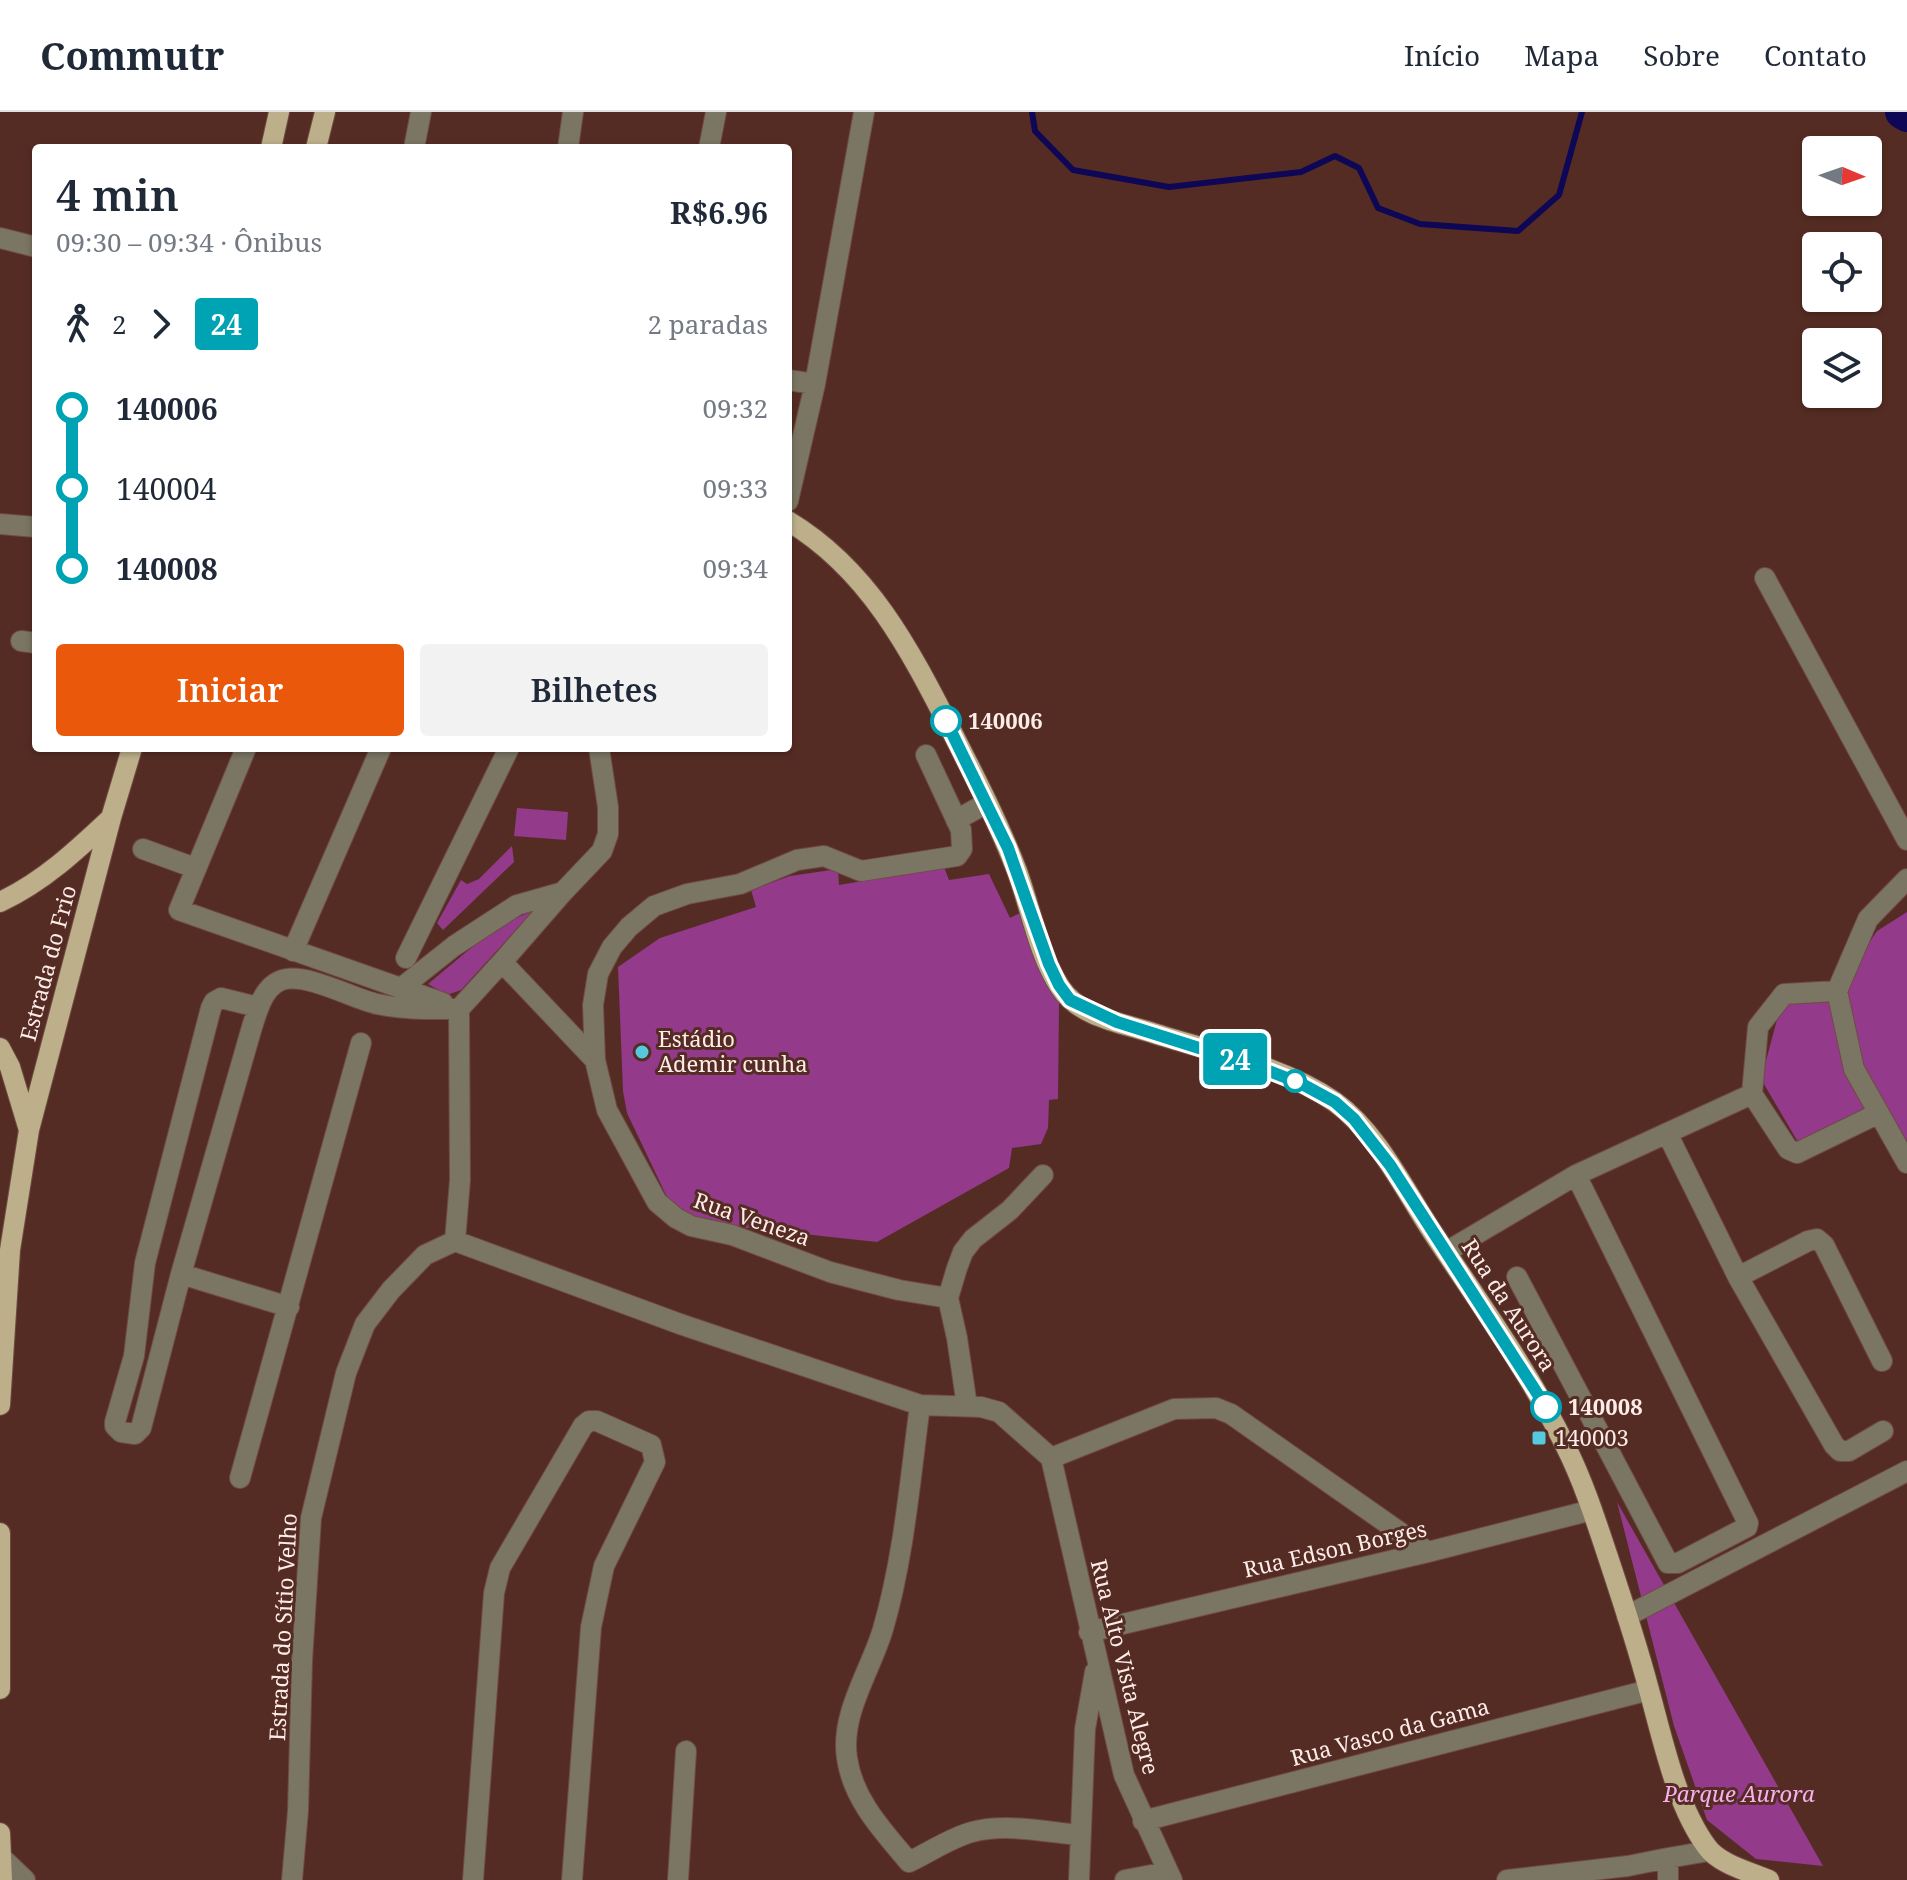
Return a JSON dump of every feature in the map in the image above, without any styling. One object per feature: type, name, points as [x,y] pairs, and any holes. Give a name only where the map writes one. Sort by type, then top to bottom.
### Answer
[{"type":"main road","points":[[272,144],[279,112]]},
{"type":"main road","points":[[317,144],[325,112]]},
{"type":"main road","points":[[792,523],[814,536],[870,591],[915,661],[987,803]]},
{"type":"main road","name":"Estrada do Frio","points":[[0,1405],[10,1250],[29,1130],[131,752]]},
{"type":"main road","name":"Rua da Aurora","points":[[987,803],[1013,862],[1054,975],[1070,1000],[1117,1022],[1259,1067],[1302,1084],[1335,1102],[1354,1119],[1390,1165],[1546,1406],[1569,1453],[1592,1510],[1627,1616],[1677,1785],[1709,1851]]},
{"type":"main road","points":[[0,902],[65,862],[111,818]]},
{"type":"main road","points":[[0,1048],[10,1067],[29,1130]]},
{"type":"main road","points":[[0,1533],[0,1689]]},
{"type":"main road","points":[[0,1833],[2,1880]]},
{"type":"main road","points":[[1709,1851],[1769,1880]]},
{"type":"street","points":[[415,144],[421,112]]},
{"type":"street","points":[[569,144],[573,112]]},
{"type":"street","points":[[710,144],[716,112]]},
{"type":"street","points":[[792,484],[815,384],[864,112]]},
{"type":"street","points":[[0,238],[32,246]]},
{"type":"street","points":[[792,381],[815,384]]},
{"type":"street","points":[[0,524],[32,527]]},
{"type":"street","points":[[1765,578],[1907,840]]},
{"type":"street","points":[[244,752],[179,910],[459,1009]]},
{"type":"street","points":[[293,951],[379,752]]},
{"type":"street","points":[[406,958],[507,752]]},
{"type":"street","points":[[600,752],[608,807],[608,834],[602,851],[459,1009],[460,1180],[455,1241],[680,1324],[920,1405],[967,1406],[999,1412],[1051,1458],[1174,1409],[1216,1408],[1231,1414],[1428,1552]]},
{"type":"street","points":[[926,755],[956,820],[987,803]]},
{"type":"street","name":"Rua Veneza","points":[[948,1298],[899,1290],[830,1272],[732,1235],[691,1226],[676,1218],[657,1202],[607,1110],[595,1060],[593,1005],[598,974],[612,947],[629,927],[654,906],[687,894],[740,884],[797,860],[824,856],[861,871],[957,856],[962,849],[962,839],[956,820]]},
{"type":"street","points":[[143,849],[195,868]]},
{"type":"street","points":[[1907,879],[1868,919],[1837,991],[1854,1069],[1907,1163]]},
{"type":"street","points":[[401,988],[454,946],[517,905],[563,892]]},
{"type":"street","points":[[502,962],[595,1060]]},
{"type":"street","points":[[258,1007],[221,998],[211,1008],[145,1263],[134,1356],[115,1422],[117,1430],[121,1432],[135,1434],[141,1428],[181,1274],[258,1007],[267,991],[276,983],[288,979],[403,1009],[459,1009]]},
{"type":"street","points":[[1837,991],[1784,994],[1758,1027],[1752,1094],[1788,1149],[1797,1153],[1879,1113]]},
{"type":"street","points":[[240,1478],[361,1043]]},
{"type":"street","points":[[1446,1252],[1576,1175],[1752,1094]]},
{"type":"street","points":[[1667,1133],[1738,1277],[1834,1445],[1840,1451],[1849,1451],[1883,1431]]},
{"type":"street","points":[[967,1406],[948,1298],[963,1252],[973,1239],[1010,1210],[1043,1175]]},
{"type":"street","points":[[1517,1277],[1668,1563],[1678,1563],[1747,1527],[1748,1523],[1576,1175]]},
{"type":"street","points":[[1738,1277],[1817,1239],[1824,1245],[1882,1361]]},
{"type":"street","name":"Estrada do Sítio Velho","points":[[292,1880],[311,1518],[338,1403],[365,1324],[391,1290],[425,1255],[455,1241]]},
{"type":"street","points":[[181,1274],[289,1307]]},
{"type":"street","points":[[920,1405],[896,1572],[882,1631],[849,1722],[846,1754],[851,1779],[865,1807],[907,1871],[956,1837],[976,1831],[998,1829],[1080,1835]]},
{"type":"street","points":[[473,1880],[494,1593],[500,1568],[583,1426],[589,1421],[597,1421],[651,1445],[655,1462],[604,1566],[598,1588],[591,1627],[572,1880]]},
{"type":"street","name":"Rua Alto Vista Alegre","points":[[1051,1458],[1124,1775],[1170,1876]]},
{"type":"street","points":[[1627,1616],[1907,1471]]},
{"type":"street","name":"Rua Edson Borges","points":[[1089,1632],[1592,1510]]},
{"type":"street","points":[[1079,1880],[1085,1729],[1096,1664]]},
{"type":"street","name":"Rua Vasco da Gama","points":[[1143,1821],[1649,1690]]},
{"type":"street","points":[[678,1880],[686,1751]]},
{"type":"street","points":[[1507,1880],[1628,1866],[1709,1851]]},
{"type":"street","points":[[2,1858],[25,1880]]},
{"type":"street","points":[[1668,1858],[1668,1880]]},
{"type":"street","points":[[1125,1880],[1170,1876]]},
{"type":"green space","points":[[517,808],[568,812],[566,840],[514,836]]},
{"type":"green space","points":[[512,846],[514,862],[443,930],[437,923],[461,880],[467,884],[479,879]]},
{"type":"green space","points":[[944,867],[949,880],[989,874],[1010,918],[1020,913],[1059,1003],[1058,1099],[1049,1100],[1048,1128],[1041,1144],[1012,1148],[1009,1168],[877,1242],[692,1222],[667,1197],[627,1113],[623,1091],[618,967],[660,938],[756,907],[751,890],[790,876],[838,869],[839,885]]},
{"type":"green space","points":[[534,910],[461,990],[447,995],[428,984],[496,927]]},
{"type":"green space","points":[[1907,912],[1907,1163],[1879,1113],[1805,1154],[1761,1079],[1784,994],[1837,990],[1877,931]]},
{"type":"green space","name":"Parque Aurora","points":[[1617,1502],[1823,1866],[1756,1859],[1707,1820],[1674,1726]]},
{"type":"waterway","points":[[1032,112],[1035,131],[1073,170],[1169,187],[1301,172],[1335,156],[1359,168],[1378,208],[1420,224],[1518,231],[1559,195],[1582,112]]},
{"type":"waterway","points":[[1902,112],[1907,115]]},
{"type":"bus line","name":"24","points":[[946,721],[1008,848],[1049,964],[1070,1000],[1117,1022],[1259,1067],[1302,1084],[1335,1102],[1354,1119],[1390,1165],[1546,1407]]},
{"type":"place","name":"140006","points":[[946,721]]},
{"type":"place","name":"Estádio Ademir cunha","points":[[642,1052]]},
{"type":"place","name":"140008","points":[[1546,1407]]},
{"type":"place","name":"140003","points":[[1539,1438]]}]
